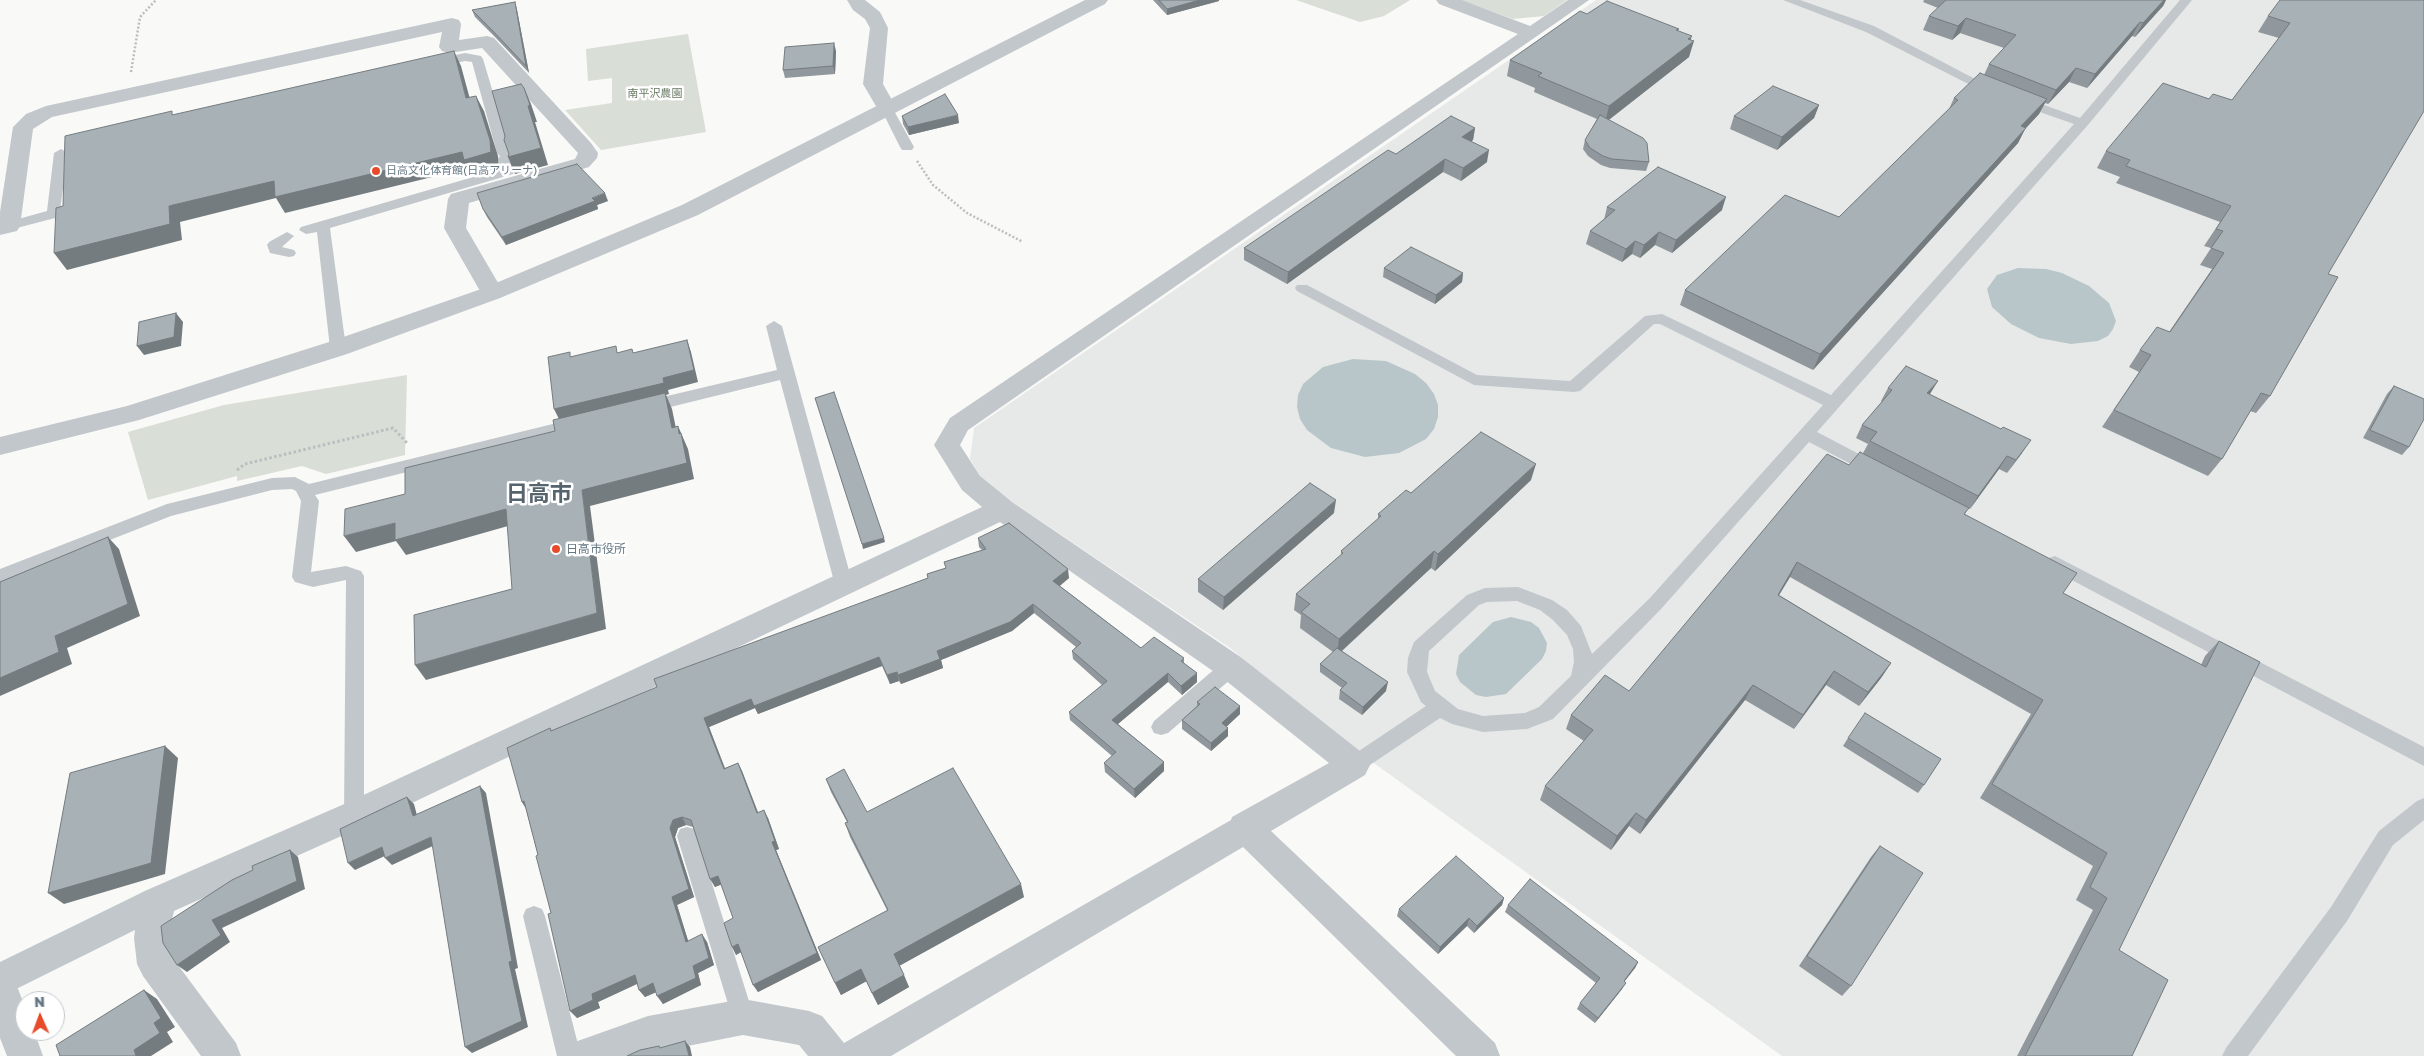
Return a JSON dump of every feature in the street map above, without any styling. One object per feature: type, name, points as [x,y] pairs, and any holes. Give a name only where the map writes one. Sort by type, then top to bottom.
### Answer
[{"type":"street","points":[[856,0],[859,6],[873,16],[878,28],[873,84],[886,109]]},
{"type":"street","points":[[0,446],[130,414],[338,348],[492,293],[690,210],[1099,0]]},
{"type":"street","points":[[1445,0],[1532,33]]},
{"type":"street","points":[[856,1056],[1244,827],[1354,765],[1231,667],[1002,508],[971,483],[947,445],[959,424],[1580,0]]},
{"type":"street","points":[[4,227],[23,126],[33,118],[46,112],[452,24],[448,47],[487,42],[588,153],[582,163],[459,199],[455,228],[492,293]]},
{"type":"street","points":[[0,980],[159,901],[354,815],[844,585],[1002,508]]},
{"type":"street","points":[[1244,827],[1482,1056]]},
{"type":"street","points":[[159,901],[151,938],[155,964],[223,1056]]},
{"type":"street","points":[[0,988],[25,1056]]},
{"type":"street","points":[[585,1056],[648,1034],[744,1017],[809,1029],[831,1056]]},
{"type":"lane","points":[[1789,0],[1870,29],[1988,90],[2082,123]]},
{"type":"lane","points":[[1580,677],[1584,662],[1582,649],[1574,631],[1560,615],[1546,605],[1518,594],[1485,595],[1473,600],[1421,648],[1416,658],[1417,672],[1428,696],[1452,716],[1483,724],[1527,721],[1546,713],[1655,604],[2082,123],[2182,1]]},
{"type":"lane","points":[[306,230],[508,171],[477,59],[465,56],[419,67]]},
{"type":"lane","points":[[886,109],[907,147]]},
{"type":"lane","points":[[4,227],[54,214],[61,153]]},
{"type":"lane","points":[[323,226],[338,348]]},
{"type":"lane","points":[[287,236],[274,245],[275,250],[289,253]]},
{"type":"lane","points":[[308,248],[324,244]]},
{"type":"lane","points":[[1302,288],[1474,380],[1574,387],[1650,320],[1662,319],[1833,403]]},
{"type":"lane","points":[[774,326],[844,585]]},
{"type":"lane","points":[[633,411],[786,373]]},
{"type":"lane","points":[[306,491],[595,420]]},
{"type":"lane","points":[[1806,433],[1886,475]]},
{"type":"lane","points":[[0,576],[167,510],[272,484],[295,483],[306,491],[310,501],[301,577],[313,580],[346,572],[356,576],[354,815]]},
{"type":"lane","points":[[2036,554],[2424,757]]},
{"type":"lane","points":[[1161,727],[1231,667]]},
{"type":"lane","points":[[1354,765],[1440,707]]},
{"type":"lane","points":[[2234,1056],[2339,914],[2386,838],[2424,807]]},
{"type":"lane","points":[[687,836],[744,1017]]},
{"type":"lane","points":[[534,916],[569,1056]]},
{"type":"path","points":[[128,94],[140,18],[156,0]]},
{"type":"path","points":[[907,147],[933,185],[967,213],[1023,242]]},
{"type":"path","points":[[230,476],[245,464],[393,428],[413,450]]},
{"type":"shaded area","points":[[1596,0],[2424,0],[2424,1056],[1782,1056],[1357,751],[1230,648],[984,483],[970,459],[974,428]]},
{"type":"shaded area","points":[[2018,268],[2046,269],[2062,273],[2089,286],[2109,303],[2116,321],[2113,329],[2108,336],[2098,341],[2071,344],[2039,338],[2011,324],[1992,307],[1987,289],[1997,275]]},
{"type":"shaded area","points":[[1353,359],[1386,361],[1415,374],[1426,383],[1434,394],[1438,405],[1438,417],[1434,429],[1426,439],[1399,453],[1365,457],[1331,448],[1307,430],[1300,419],[1297,407],[1298,395],[1303,384],[1323,367]]},
{"type":"shaded area","points":[[1511,617],[1531,622],[1539,628],[1547,643],[1546,651],[1542,659],[1506,694],[1486,697],[1476,695],[1460,682],[1456,674],[1459,655],[1493,622]]},
{"type":"green space","points":[[1296,0],[1410,0],[1384,16],[1360,22]]},
{"type":"green space","points":[[1461,0],[1567,0],[1544,16],[1513,19]]},
{"type":"green space","name":"南平沢農園","points":[[688,34],[706,132],[601,150],[565,110],[612,103],[612,78],[588,81],[586,49]]},
{"type":"green space","points":[[407,375],[405,455],[326,474],[302,466],[237,481],[237,476],[148,500],[128,432],[224,405]]},
{"type":"building","points":[[1159,0],[1200,0],[1167,9]]},
{"type":"building","points":[[1946,0],[2164,0],[2143,23],[2140,22],[2095,74],[2076,68],[2056,90],[1989,64],[2016,35],[1966,18],[1958,26],[1929,16]]},
{"type":"building","points":[[2280,0],[2424,0],[2424,111],[2328,274],[2338,277],[2270,396],[2261,393],[2222,459],[2114,410],[2151,355],[2140,350],[2157,327],[2170,332],[2224,253],[2211,248],[2223,231],[2216,229],[2231,206],[2126,166],[2130,160],[2106,151],[2163,83],[2209,99],[2213,94],[2232,100],[2290,23],[2268,16]]},
{"type":"building","points":[[1607,1],[1679,29],[1676,30],[1692,36],[1688,39],[1694,41],[1609,106],[1538,76],[1542,73],[1510,60],[1580,11],[1587,14]]},
{"type":"building","points":[[515,2],[526,66],[472,10]]},
{"type":"building","points":[[834,43],[833,66],[783,70],[785,47]]},
{"type":"building","points":[[454,51],[466,98],[476,96],[490,140],[491,152],[464,160],[462,152],[275,197],[274,181],[169,206],[170,224],[54,253],[56,208],[63,206],[65,136],[172,111],[172,115]]},
{"type":"building","points":[[1980,73],[2047,99],[2021,126],[2026,128],[1820,354],[1685,290],[1785,195],[1839,217],[1958,100],[1954,98]]},
{"type":"building","points":[[521,84],[530,105],[528,106],[541,148],[508,157],[509,154],[504,140],[505,136],[492,91]]},
{"type":"building","points":[[1773,86],[1819,105],[1782,137],[1734,116]]},
{"type":"building","points":[[945,94],[958,115],[908,127],[902,116]]},
{"type":"building","points":[[1600,115],[1643,138],[1647,143],[1649,162],[1612,159],[1590,148],[1585,140]]},
{"type":"building","points":[[1451,116],[1475,128],[1462,137],[1489,150],[1463,168],[1445,159],[1288,272],[1244,248],[1388,150],[1396,154]]},
{"type":"building","points":[[577,164],[605,193],[592,198],[595,201],[502,237],[483,209],[477,193]]},
{"type":"building","points":[[1658,167],[1726,197],[1676,240],[1659,232],[1644,245],[1635,241],[1626,249],[1590,231],[1615,210],[1607,207]]},
{"type":"building","points":[[1411,247],[1463,273],[1436,295],[1384,268]]},
{"type":"building","points":[[176,313],[174,337],[137,346],[139,322]]},
{"type":"building","points":[[687,340],[694,370],[663,378],[664,383],[554,409],[548,357],[570,352],[570,357],[616,346],[617,353],[632,349],[633,353]]},
{"type":"building","points":[[1906,366],[1938,381],[1927,393],[2001,429],[2003,427],[2031,440],[2016,460],[2007,456],[1978,496],[1870,441],[1877,432],[1862,425],[1892,390],[1888,388]]},
{"type":"building","points":[[2394,386],[2424,399],[2424,419],[2409,447],[2370,430]]},
{"type":"building","points":[[834,392],[884,538],[862,544],[815,398]]},
{"type":"building","name":"日高市役所","points":[[665,393],[672,428],[678,426],[679,434],[681,433],[687,463],[582,490],[597,613],[415,665],[414,615],[512,589],[506,509],[395,540],[395,523],[344,536],[345,509],[405,494],[405,468],[555,431],[553,420]]},
{"type":"building","points":[[1481,432],[1536,464],[1438,554],[1434,551],[1339,639],[1301,612],[1310,604],[1296,594],[1343,553],[1341,551],[1381,516],[1378,514],[1406,490],[1411,493]]},
{"type":"building","points":[[1860,452],[1969,508],[1964,514],[2077,573],[2063,593],[2206,667],[2219,641],[2260,662],[2119,950],[2168,980],[2132,1056],[2025,1056],[2107,898],[2090,887],[2107,853],[1992,784],[2043,700],[1797,562],[1778,595],[1891,663],[1868,692],[1834,671],[1803,715],[1753,685],[1646,820],[1636,813],[1617,836],[1545,786],[1593,730],[1571,715],[1605,675],[1629,691],[1827,454],[1849,465]]},
{"type":"building","points":[[1310,483],[1336,500],[1224,597],[1198,579]]},
{"type":"building","points":[[1009,523],[1068,569],[1053,581],[1141,648],[1154,637],[1184,658],[1181,661],[1197,673],[1181,686],[1168,673],[1112,720],[1164,762],[1134,789],[1104,763],[1116,752],[1069,712],[1107,681],[1072,651],[1081,643],[1033,604],[1010,622],[937,651],[940,659],[898,675],[897,672],[887,675],[879,657],[754,706],[751,699],[704,718],[724,769],[738,763],[757,813],[764,810],[775,841],[772,842],[817,953],[753,985],[738,944],[732,947],[724,923],[733,918],[718,876],[710,879],[691,820],[682,817],[673,820],[670,828],[689,889],[672,897],[686,942],[702,934],[709,958],[693,966],[696,978],[657,996],[653,983],[639,990],[635,975],[592,994],[593,1000],[570,1011],[548,914],[551,913],[536,856],[538,855],[524,801],[522,802],[507,748],[550,728],[551,731],[657,687],[654,679],[928,578],[927,574],[946,568],[944,562],[986,549],[978,538]]},
{"type":"building","points":[[108,537],[128,604],[55,636],[59,652],[0,678],[0,582]]},
{"type":"building","points":[[1337,648],[1388,682],[1363,707],[1340,690],[1347,683],[1320,664]]},
{"type":"building","points":[[1215,687],[1240,706],[1222,723],[1228,728],[1211,743],[1182,720],[1200,704],[1197,702]]},
{"type":"building","points":[[1865,713],[1941,759],[1924,785],[1848,738]]},
{"type":"building","points":[[165,746],[151,863],[48,893],[70,773]]},
{"type":"building","points":[[953,768],[1021,884],[894,954],[904,975],[872,993],[861,969],[835,983],[818,947],[888,910],[845,823],[848,822],[826,779],[844,769],[867,812]]},
{"type":"building","points":[[480,786],[512,961],[509,962],[522,1021],[465,1047],[431,837],[385,858],[382,847],[348,863],[340,829],[407,797],[413,816]]},
{"type":"building","points":[[1880,846],[1923,873],[1851,986],[1807,956]]},
{"type":"building","points":[[290,850],[297,881],[212,920],[221,935],[177,965],[163,943],[161,926],[232,880],[253,870],[252,866]]},
{"type":"building","points":[[1456,856],[1504,898],[1477,926],[1469,918],[1440,947],[1399,909]]},
{"type":"building","points":[[1530,879],[1638,962],[1624,981],[1626,983],[1598,1018],[1580,1003],[1600,978],[1508,905]]},
{"type":"building","points":[[144,990],[161,1018],[154,1023],[160,1033],[134,1050],[136,1056],[60,1056],[56,1045]]},
{"type":"building","points":[[685,1041],[689,1056],[627,1056],[640,1050],[659,1046],[660,1048]]},
{"type":"place","name":"日高文化体育館(日高アリーナ)","points":[[376,171]]},
{"type":"place","name":"日高市役所","points":[[556,549]]},
{"type":"district","name":"日高市","points":[[539,494]]}]
